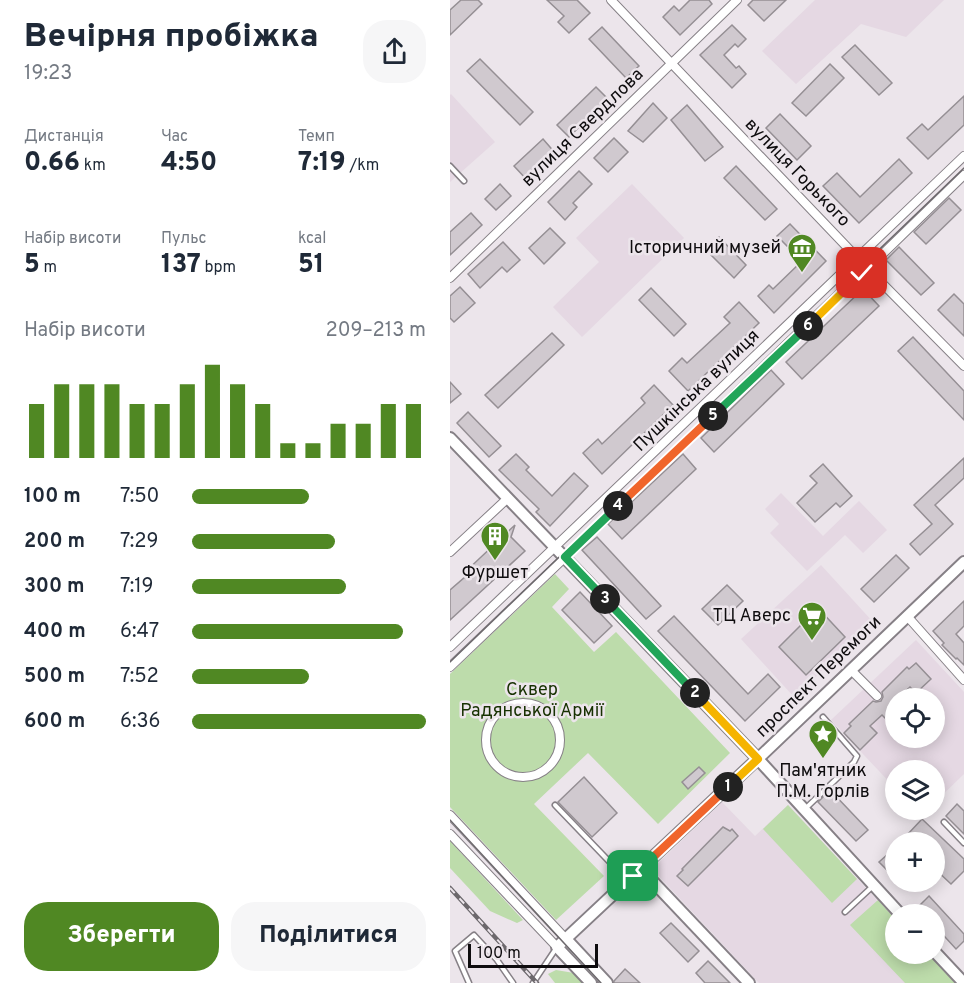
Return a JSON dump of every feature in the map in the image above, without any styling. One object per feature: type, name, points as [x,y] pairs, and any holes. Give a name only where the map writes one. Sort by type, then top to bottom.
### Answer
[{"type":"main road","points":[[450,438],[758,759],[891,904]]},
{"type":"main road","name":"проспект Перемоги","points":[[557,947],[964,562]]},
{"type":"main road","points":[[641,869],[749,983]]},
{"type":"main road","points":[[566,939],[607,983]]},
{"type":"main road","points":[[557,947],[591,983]]},
{"type":"main road","points":[[945,963],[964,983]]},
{"type":"street","name":"вулиця Горького","points":[[611,0],[670,64],[964,366]]},
{"type":"street","name":"вулиця Свердлова","points":[[450,278],[737,0]]},
{"type":"street","name":"Пушкінська вулиця","points":[[450,647],[964,156]]},
{"type":"street","name":"Пушкінська вулиця","points":[[450,667],[964,175]]},
{"type":"street","points":[[450,552],[508,498]]},
{"type":"street","points":[[907,616],[964,680]]},
{"type":"street","points":[[851,670],[878,696]]},
{"type":"street","points":[[530,704],[546,711],[552,718],[557,726],[559,742],[555,757],[550,764],[536,774],[519,776],[511,775],[497,766],[488,753],[486,737],[488,728],[497,713],[512,705],[530,704]]},
{"type":"street","points":[[450,815],[566,939]]},
{"type":"street","points":[[450,834],[557,947]]},
{"type":"lane","points":[[450,166],[464,181]]},
{"type":"lane","points":[[804,810],[854,762],[857,756],[823,717]]},
{"type":"lane","points":[[555,805],[628,881]]},
{"type":"lane","points":[[944,822],[964,843]]},
{"type":"lane","points":[[845,912],[873,885]]},
{"type":"lane","points":[[469,983],[455,951],[474,936],[497,960],[513,983]]},
{"type":"lane","points":[[533,983],[557,947]]},
{"type":"shaded area","points":[[815,0],[944,0],[906,37],[861,24],[796,84],[762,51]]},
{"type":"shaded area","points":[[450,95],[495,142],[450,182]]},
{"type":"shaded area","points":[[632,184],[684,238],[582,337],[553,307],[599,262],[576,238]]},
{"type":"shaded area","points":[[781,493],[823,536],[859,501],[887,530],[863,553],[845,535],[807,571],[770,533],[779,524],[765,509]]},
{"type":"shaded area","points":[[821,565],[874,623],[794,697],[741,639]]},
{"type":"shaded area","points":[[916,640],[964,692],[964,774],[945,792],[945,760],[885,760],[885,777],[831,720]]},
{"type":"shaded area","points":[[722,802],[755,836],[788,805],[885,908],[885,964],[937,964],[955,983],[759,983],[652,869]]},
{"type":"green space","name":"Сквер Радянської Армії","points":[[555,574],[569,589],[552,607],[594,652],[616,632],[730,753],[658,824],[588,753],[534,804],[604,876],[556,920],[450,807],[450,674]]},
{"type":"green space","points":[[788,805],[857,879],[832,903],[763,829]]},
{"type":"green space","points":[[450,841],[523,920],[517,923],[490,911],[450,868]]},
{"type":"green space","points":[[878,900],[885,908],[885,962],[850,925]]},
{"type":"green space","points":[[887,964],[937,964],[955,983],[905,983]]},
{"type":"green space","points":[[556,970],[574,973],[583,983],[555,983],[548,974]]},
{"type":"building","points":[[461,0],[478,0],[482,4],[450,35],[450,10]]},
{"type":"building","points":[[547,0],[577,0],[590,13],[569,33],[558,22],[564,16]]},
{"type":"building","points":[[690,0],[709,0],[712,4],[680,35],[663,17],[674,6],[679,11]]},
{"type":"building","points":[[753,0],[786,0],[764,21],[748,5]]},
{"type":"building","points":[[732,25],[746,39],[738,47],[735,44],[724,55],[736,68],[739,66],[746,74],[732,88],[700,55]]},
{"type":"building","points":[[602,27],[639,66],[626,78],[589,39]]},
{"type":"building","points":[[855,45],[892,83],[879,95],[842,57]]},
{"type":"building","points":[[480,59],[533,112],[520,125],[467,71]]},
{"type":"building","points":[[830,64],[844,78],[806,116],[792,103]]},
{"type":"building","points":[[596,87],[608,99],[569,137],[557,125]]},
{"type":"building","points":[[964,96],[964,125],[928,159],[907,138],[922,124],[928,130]]},
{"type":"building","points":[[653,103],[667,118],[643,142],[628,131]]},
{"type":"building","points":[[687,105],[723,147],[705,161],[671,120]]},
{"type":"building","points":[[780,114],[811,146],[797,160],[766,128]]},
{"type":"building","points":[[614,138],[628,152],[608,172],[594,158]]},
{"type":"building","points":[[543,139],[556,154],[527,180],[514,166]]},
{"type":"building","points":[[899,159],[912,173],[859,223],[823,186],[837,173],[860,197]]},
{"type":"building","points":[[736,166],[777,209],[765,220],[724,178]]},
{"type":"building","points":[[579,171],[592,184],[573,203],[577,207],[565,220],[548,202]]},
{"type":"building","points":[[500,184],[511,196],[496,210],[485,199]]},
{"type":"building","points":[[949,198],[961,210],[926,244],[914,232]]},
{"type":"building","points":[[471,213],[482,225],[450,255],[450,232]]},
{"type":"building","name":"Історичний музей","points":[[790,224],[826,261],[774,313],[758,296],[769,285],[773,289],[802,261],[777,236]]},
{"type":"building","points":[[550,228],[565,243],[544,264],[529,248]]},
{"type":"building","points":[[719,237],[746,265],[734,278],[706,250]]},
{"type":"building","points":[[503,242],[520,260],[507,272],[502,267],[480,288],[468,274]]},
{"type":"building","points":[[899,247],[934,283],[921,295],[886,260]]},
{"type":"building","points":[[460,287],[475,303],[454,322],[450,318],[450,296]]},
{"type":"building","points":[[651,288],[686,324],[674,336],[639,300]]},
{"type":"building","points":[[863,289],[879,306],[802,379],[786,362]]},
{"type":"building","points":[[954,294],[964,304],[964,336],[938,310]]},
{"type":"building","points":[[739,302],[759,323],[688,391],[669,371],[682,358],[687,363],[730,323],[724,317]]},
{"type":"building","points":[[552,333],[564,345],[498,408],[485,395]]},
{"type":"building","points":[[913,337],[964,391],[964,420],[898,351]]},
{"type":"building","points":[[771,370],[784,384],[714,452],[701,438]]},
{"type":"building","points":[[450,382],[461,394],[450,403]]},
{"type":"building","points":[[654,385],[673,405],[602,474],[583,453],[598,439],[602,444],[645,403],[641,398]]},
{"type":"building","points":[[468,412],[501,446],[489,457],[457,423]]},
{"type":"building","points":[[516,454],[529,467],[526,470],[552,496],[574,473],[588,486],[550,526],[536,512],[539,509],[499,470]]},
{"type":"building","points":[[683,454],[696,469],[622,539],[608,524]]},
{"type":"building","points":[[964,458],[964,478],[935,505],[953,524],[920,555],[910,544],[932,524],[914,505]]},
{"type":"building","points":[[823,464],[852,496],[840,507],[836,503],[815,522],[797,503],[817,483],[810,476]]},
{"type":"building","name":"Фуршет","points":[[515,525],[511,537],[525,551],[450,620],[450,590],[466,576],[464,573]]},
{"type":"building","points":[[597,537],[661,606],[646,619],[582,550]]},
{"type":"building","points":[[896,555],[909,568],[874,602],[861,589]]},
{"type":"building","points":[[727,585],[743,601],[718,625],[702,609]]},
{"type":"building","points":[[580,592],[612,626],[594,643],[562,610]]},
{"type":"building","points":[[964,601],[964,626],[956,634],[964,643],[964,665],[942,645],[944,643],[933,631]]},
{"type":"building","name":"ТЦ Аверс","points":[[818,608],[845,637],[806,675],[779,647]]},
{"type":"building","points":[[674,616],[748,694],[768,674],[780,687],[745,721],[658,631]]},
{"type":"building","points":[[916,663],[931,679],[921,688],[886,688],[907,667],[909,669]]},
{"type":"building","points":[[885,689],[885,718],[882,715],[870,726],[877,733],[860,750],[844,733],[851,726],[849,724],[873,701],[881,701],[882,692]]},
{"type":"building","points":[[699,767],[705,773],[688,789],[682,782]]},
{"type":"building","points":[[584,777],[617,813],[592,837],[558,802]]},
{"type":"building","points":[[830,790],[868,830],[856,841],[818,802]]},
{"type":"building","points":[[957,804],[964,811],[964,834],[946,816]]},
{"type":"building","points":[[923,820],[936,832],[910,832]]},
{"type":"building","points":[[723,827],[730,831],[732,829],[738,836],[688,886],[677,876]]},
{"type":"building","points":[[945,841],[964,859],[964,871],[951,884],[945,878]]},
{"type":"building","points":[[885,857],[885,868],[879,862]]},
{"type":"building","points":[[929,896],[936,904],[921,904]]},
{"type":"building","points":[[945,913],[964,934],[964,941],[956,949],[945,937]]},
{"type":"building","points":[[671,923],[699,951],[688,962],[660,933]]},
{"type":"building","points":[[708,961],[730,983],[705,983],[696,973]]},
{"type":"building","points":[[625,969],[640,983],[614,983]]},
{"type":"tram line","points":[[450,662],[964,168]]},
{"type":"tram line","points":[[450,820],[601,983]]},
{"type":"railway","points":[[450,888],[537,983]]},
{"type":"place","name":"Історичний музей","points":[[802,274]]},
{"type":"place","name":"Фуршет","points":[[495,562]]},
{"type":"place","name":"ТЦ Аверс","points":[[812,642]]},
{"type":"place","name":"Пам'ятник П.М. Горлів","points":[[823,760]]},
{"type":"route","points":[[633,876],[758,759],[565,557],[862,273]]}]
